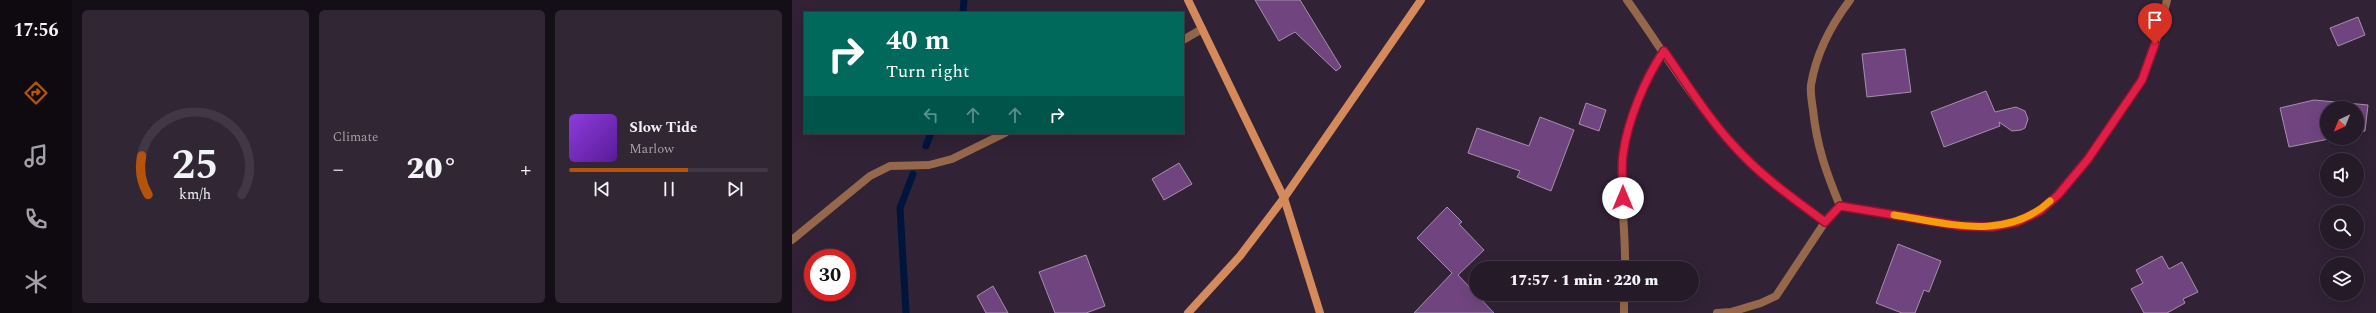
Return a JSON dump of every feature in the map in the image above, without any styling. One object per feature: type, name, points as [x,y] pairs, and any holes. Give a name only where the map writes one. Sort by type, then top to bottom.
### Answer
[{"type":"street","points":[[1188,0],[1284,198],[1320,313]]},
{"type":"street","points":[[1188,313],[1240,256],[1284,198],[1421,0]]},
{"type":"street","points":[[1628,0],[1711,118],[1736,148],[1762,173],[1825,222]]},
{"type":"street","points":[[1840,206],[1822,162],[1815,129],[1811,86],[1820,52],[1835,19],[1850,0]]},
{"type":"street","points":[[1840,206],[1961,226],[1992,227],[2017,222],[2040,211],[2058,195],[2088,159],[2142,80],[2159,32],[2167,0]]},
{"type":"street","points":[[1184,39],[1202,30]]},
{"type":"street","points":[[1625,261],[1623,155],[1631,124],[1650,70],[1664,51]]},
{"type":"street","points":[[792,240],[870,176],[880,170],[890,166],[928,165],[952,159],[1003,134]]},
{"type":"street","points":[[1717,313],[1731,312],[1761,303],[1776,296],[1825,222],[1840,206]]},
{"type":"street","points":[[1624,301],[1624,313]]},
{"type":"building","points":[[1255,0],[1300,0],[1341,67],[1336,71],[1295,32],[1279,41]]},
{"type":"building","points":[[2358,17],[2365,35],[2338,46],[2330,28]]},
{"type":"building","points":[[1905,49],[1911,92],[1867,97],[1862,54]]},
{"type":"building","points":[[1986,91],[1995,112],[2016,107],[2025,111],[2028,119],[2025,128],[2012,131],[1999,122],[2000,126],[1944,147],[1931,112]]},
{"type":"building","points":[[2314,100],[2325,101],[2320,101],[2320,141],[2289,147],[2280,108]]},
{"type":"building","points":[[1586,103],[1606,110],[1599,131],[1579,124]]},
{"type":"building","points":[[2364,105],[2368,105],[2364,131]]},
{"type":"building","points":[[1540,117],[1574,130],[1551,191],[1517,177],[1520,171],[1468,153],[1477,128],[1529,146]]},
{"type":"building","points":[[1179,163],[1192,184],[1164,200],[1152,179]]},
{"type":"building","points":[[1447,207],[1462,222],[1459,224],[1484,250],[1473,261],[1469,261],[1469,264],[1458,275],[1469,287],[1469,301],[1483,301],[1494,313],[1414,313],[1452,273],[1417,238]]},
{"type":"building","points":[[1898,244],[1941,261],[1929,292],[1924,290],[1915,313],[1902,313],[1876,303]]},
{"type":"building","points":[[1086,255],[1105,306],[1086,313],[1055,313],[1039,272]]},
{"type":"building","points":[[2162,256],[2169,269],[2182,262],[2198,292],[2183,299],[2185,303],[2167,313],[2144,313],[2131,289],[2143,283],[2136,270]]},
{"type":"building","points":[[993,286],[1008,313],[986,313],[977,296]]},
{"type":"waterway","points":[[963,12],[964,0]]},
{"type":"waterway","points":[[926,146],[931,134]]},
{"type":"waterway","points":[[906,313],[900,208],[913,174]]},
{"type":"slow traffic","points":[[1894,215],[1961,226],[1992,227],[2017,222],[2040,211],[2050,201]]},
{"type":"route","points":[[1623,198],[1623,155],[1631,124],[1650,70],[1664,51],[1711,118],[1736,148],[1762,173],[1825,222],[1840,206],[1961,226],[1992,227],[2017,222],[2040,211],[2058,195],[2088,159],[2142,80],[2155,44]]}]
